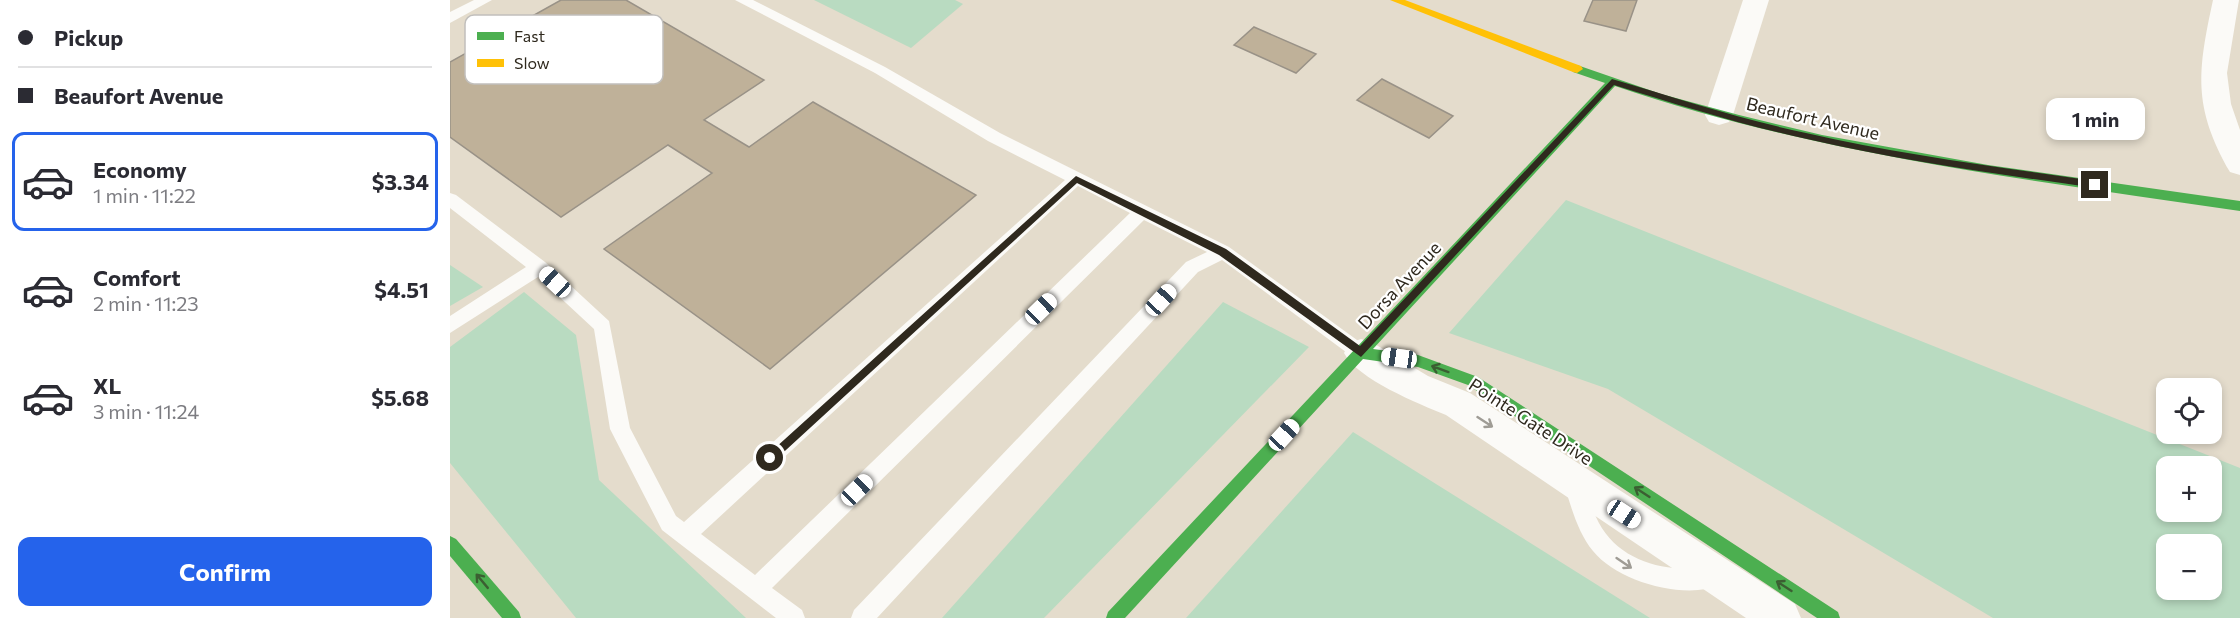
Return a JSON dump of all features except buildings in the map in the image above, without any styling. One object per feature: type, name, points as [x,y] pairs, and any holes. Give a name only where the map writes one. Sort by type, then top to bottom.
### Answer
[{"type":"street","name":"Beaufort Avenue","points":[[1395,0],[1612,82],[1719,115],[1806,136],[1921,159],[2240,206]]},
{"type":"street","points":[[1719,115],[1756,0]]},
{"type":"street","points":[[2226,0],[2218,39],[2214,84],[2225,128],[2240,164]]},
{"type":"street","name":"Dorsa Avenue","points":[[1114,618],[1612,82]]},
{"type":"street","name":"Pointe Gate Drive","points":[[1361,352],[1416,387],[1458,404],[1781,618]]},
{"type":"street","name":"Pointe Gate Drive","points":[[1361,352],[1418,361],[1473,381],[1833,618]]},
{"type":"street","points":[[450,544],[513,618]]},
{"type":"lane","points":[[450,18],[484,0]]},
{"type":"lane","points":[[742,0],[880,70],[994,137],[1223,252],[1361,352]]},
{"type":"lane","points":[[685,535],[1076,179]]},
{"type":"lane","points":[[450,199],[539,267],[603,326],[620,429],[669,523],[794,618]]},
{"type":"lane","points":[[756,589],[1142,211]]},
{"type":"lane","points":[[862,618],[1192,267],[1223,252]]},
{"type":"lane","points":[[450,326],[539,267]]},
{"type":"green space","points":[[814,0],[955,0],[963,4],[911,48]]},
{"type":"green space","points":[[1566,200],[2156,435],[2156,444],[2180,444],[2210,456],[2156,456],[2156,522],[2222,522],[2222,461],[2240,468],[2240,618],[1993,618],[1608,389],[1449,333]]},
{"type":"green space","points":[[450,265],[483,287],[450,306]]},
{"type":"green space","points":[[524,292],[576,335],[599,480],[746,618],[576,618],[450,463],[450,347]]},
{"type":"green space","points":[[1223,302],[1309,347],[1044,618],[942,618]]},
{"type":"green space","points":[[1353,432],[1650,618],[1186,618]]},
{"type":"traffic: fast","points":[[1577,69],[1657,97],[1739,120],[1822,139],[1988,169],[2240,206]]},
{"type":"traffic: fast","points":[[1114,618],[1612,82]]},
{"type":"traffic: fast","points":[[1361,353],[1418,361],[1473,381],[1832,618]]},
{"type":"traffic: fast","points":[[450,544],[513,618]]},
{"type":"traffic: slow","points":[[1395,0],[1577,69]]},
{"type":"route","points":[[770,458],[1076,179],[1223,252],[1361,352],[1612,82],[1719,115],[1806,136],[1921,159],[2095,185]]}]
